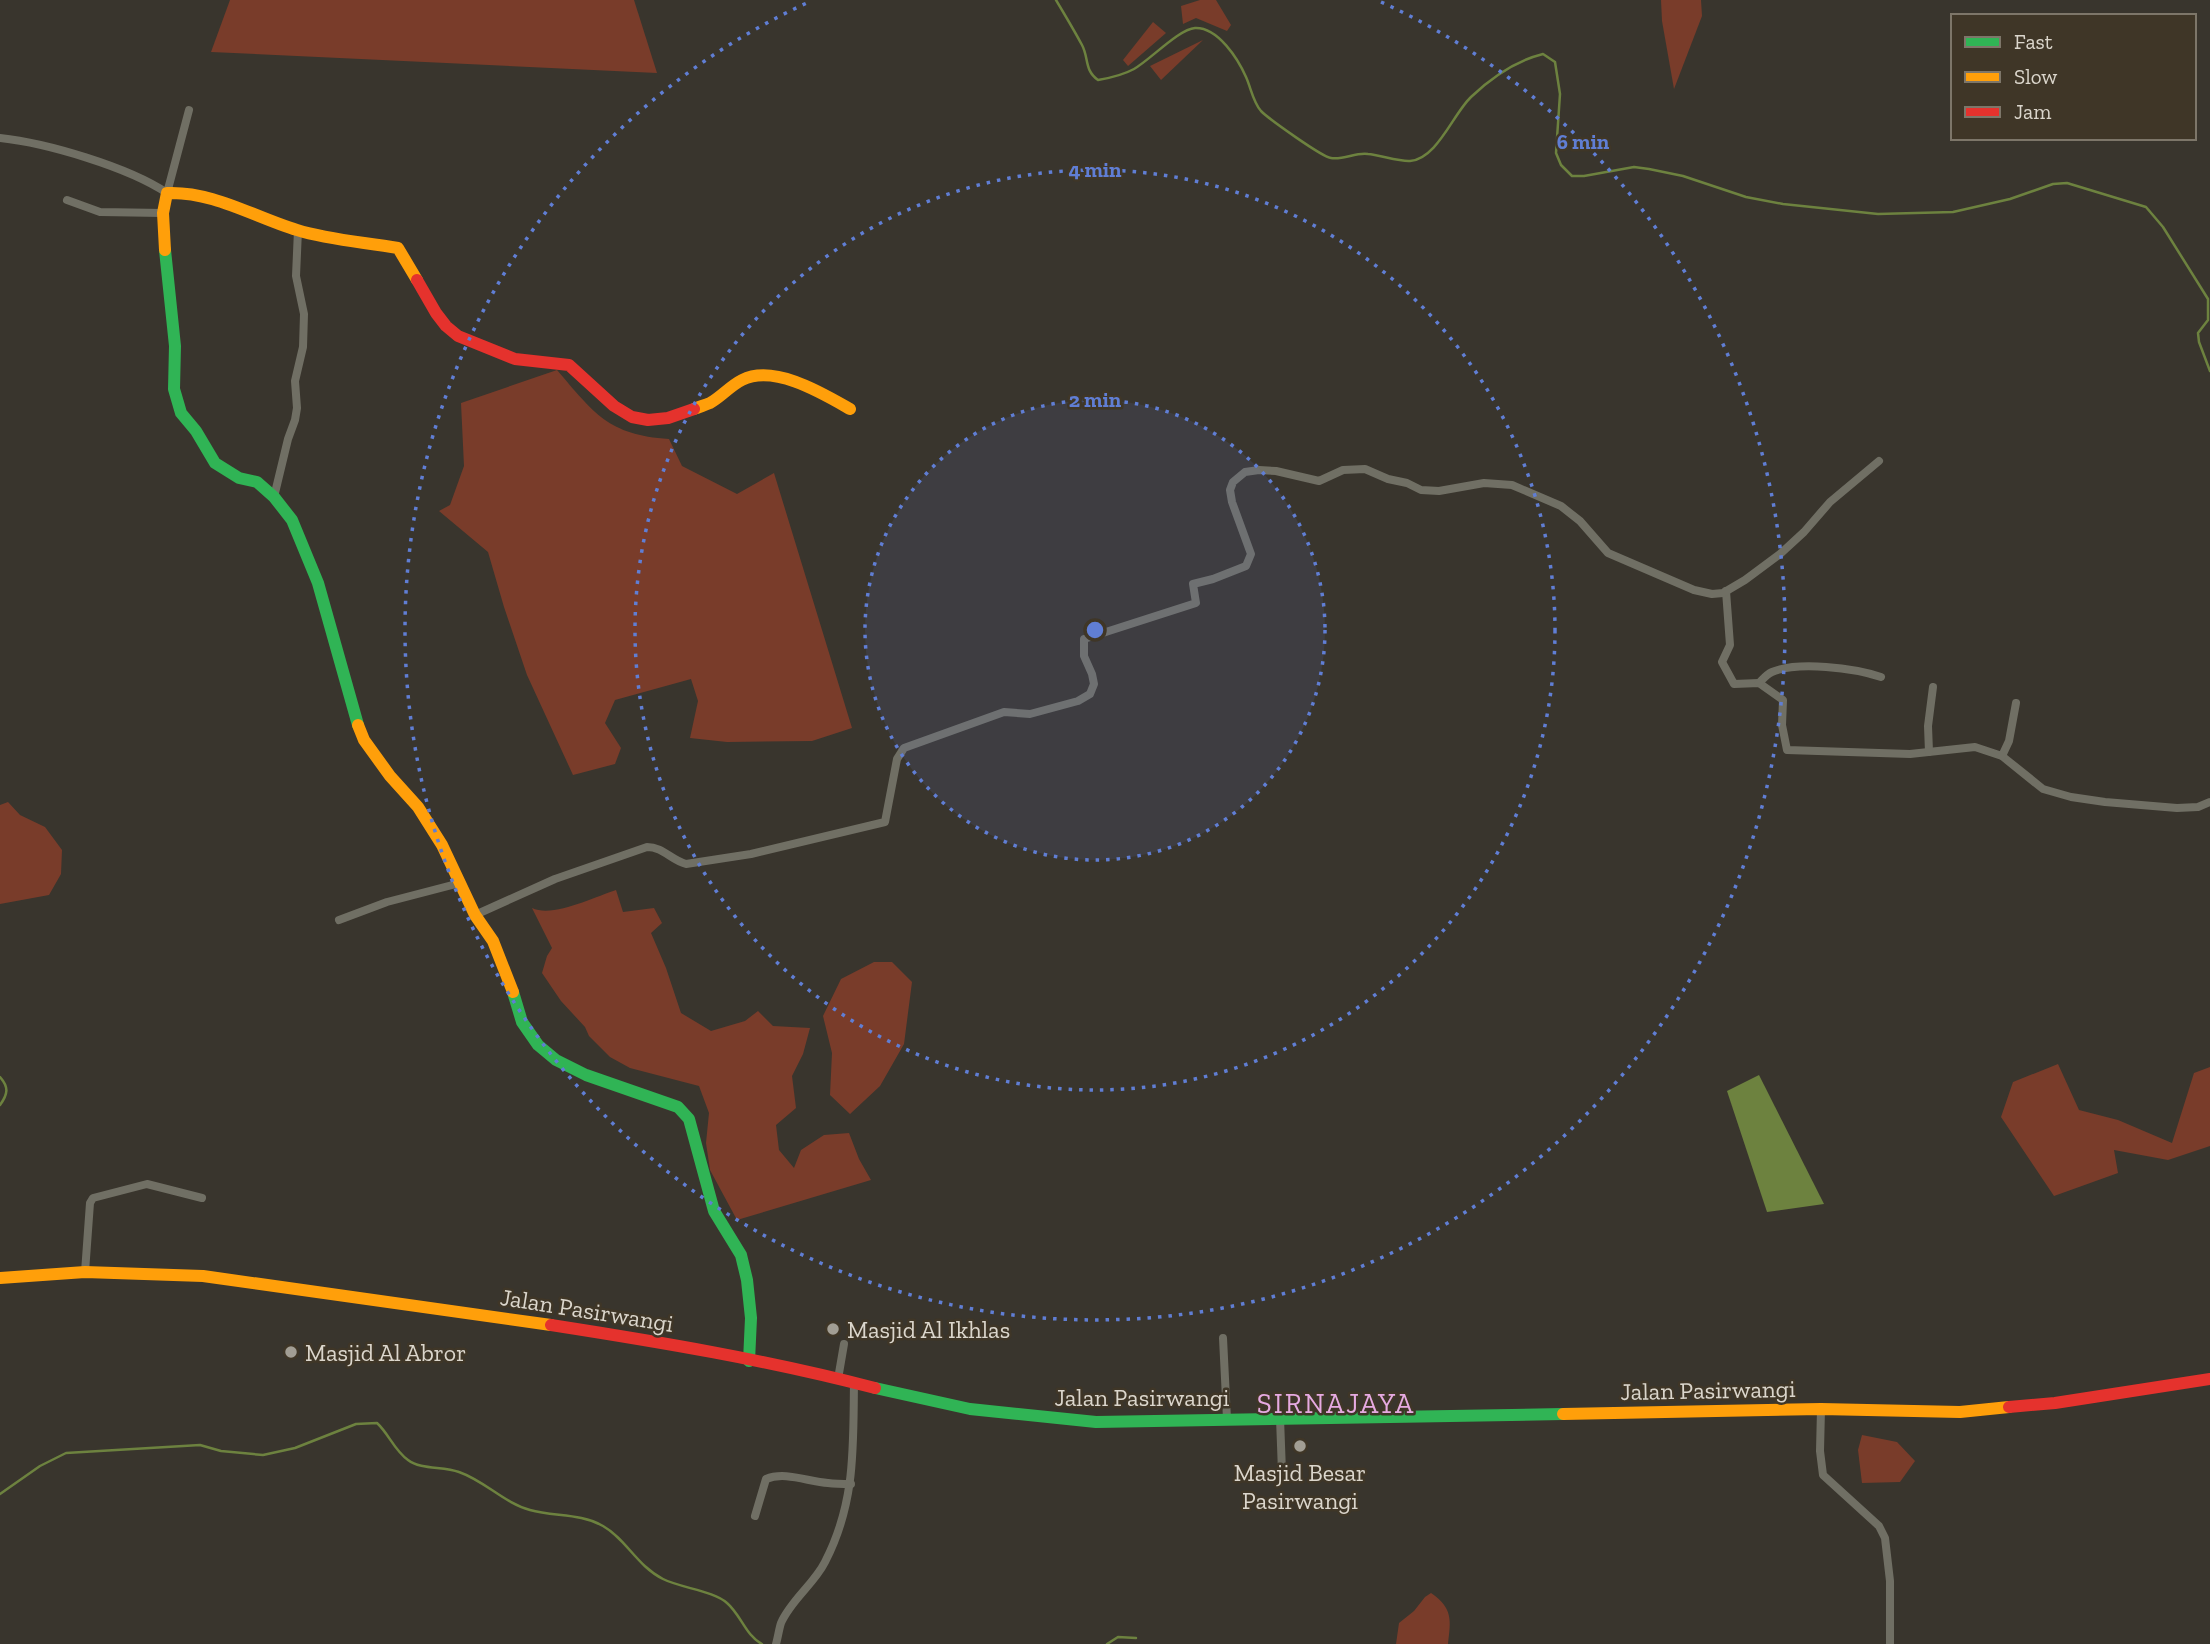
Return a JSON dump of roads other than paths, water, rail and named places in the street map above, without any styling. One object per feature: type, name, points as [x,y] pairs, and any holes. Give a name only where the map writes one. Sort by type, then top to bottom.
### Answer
[{"type":"street","points":[[189,110],[163,213],[165,262],[175,346],[174,389],[177,405],[215,463],[239,478],[257,482],[274,497],[292,520],[318,583],[354,714],[364,740],[390,776],[418,807],[442,845],[475,915],[493,941],[509,978],[522,1022],[538,1045],[556,1060],[586,1075],[678,1107],[689,1119],[714,1211],[741,1255],[751,1318],[749,1361]]},
{"type":"street","points":[[0,138],[44,146],[101,163],[138,177],[167,193],[189,194],[298,230],[398,248],[436,313],[450,331],[515,359],[569,365],[614,406],[632,417],[648,420],[668,418],[710,403],[742,380],[760,375],[815,389],[850,409]]},
{"type":"street","points":[[67,200],[100,212],[163,213]]},
{"type":"street","points":[[274,497],[295,420],[295,381],[303,347],[304,314],[296,275],[298,230]]},
{"type":"street","points":[[475,915],[555,878],[647,847],[656,847],[686,864],[751,853],[885,821],[897,759],[904,748],[1004,712],[1030,714],[1078,701],[1090,694],[1094,684],[1084,656],[1084,639],[1196,603],[1193,584],[1246,566],[1251,554],[1230,490],[1233,482],[1245,472],[1276,471],[1319,481],[1343,470],[1365,469],[1421,490],[1439,491],[1484,483],[1512,485],[1561,506],[1580,521],[1608,553],[1694,590],[1712,594],[1727,591],[1780,554],[1830,502],[1879,461]]},
{"type":"street","points":[[1727,591],[1730,645],[1722,662],[1734,684],[1759,683],[1783,700],[1782,725],[1787,750],[1910,754],[1975,747],[2002,756],[2043,789],[2071,797],[2177,808],[2198,807],[2210,802]]},
{"type":"street","points":[[1759,683],[1770,672],[1811,667],[1857,669],[1881,677]]},
{"type":"street","points":[[1929,752],[1928,726],[1933,687]]},
{"type":"street","points":[[2002,756],[2009,741],[2016,703]]},
{"type":"street","points":[[339,920],[387,902],[460,883]]},
{"type":"street","points":[[85,1272],[90,1203],[93,1198],[147,1184],[202,1198]]},
{"type":"street","name":"Jalan Pasirwangi","points":[[0,1278],[85,1272],[203,1276],[427,1306],[642,1339],[805,1370],[970,1409],[1096,1423],[1821,1409],[1960,1412],[2009,1408],[2210,1379]]},
{"type":"street","points":[[1223,1338],[1227,1419]]},
{"type":"street","points":[[838,1379],[844,1343]]},
{"type":"street","points":[[776,1644],[781,1623],[825,1563],[845,1512],[851,1484],[853,1383]]},
{"type":"street","points":[[1821,1409],[1820,1451],[1823,1475],[1879,1526],[1885,1538],[1890,1581],[1890,1644]]},
{"type":"street","points":[[1280,1418],[1282,1472]]},
{"type":"street","points":[[755,1516],[766,1479],[771,1477],[851,1484]]},
{"type":"waterway","points":[[1056,0],[1082,45],[1091,72],[1098,80],[1134,69],[1188,30],[1195,28],[1212,33],[1226,45],[1238,62],[1261,111],[1307,145],[1331,158],[1363,154],[1406,161],[1420,158],[1436,144],[1464,105],[1479,90],[1513,66],[1543,54],[1555,62],[1560,94],[1556,153],[1561,165],[1572,176],[1634,167],[1683,176],[1746,197],[1783,204],[1878,214],[1953,212],[2010,199],[2053,184],[2067,183],[2146,207],[2163,227],[2208,299],[2208,320],[2198,333],[2210,371]]},
{"type":"waterway","points":[[0,1077],[6,1091],[0,1105]]},
{"type":"waterway","points":[[0,1494],[40,1466],[66,1453],[200,1445],[221,1451],[263,1455],[295,1448],[356,1424],[377,1423],[399,1452],[413,1463],[459,1472],[530,1510],[576,1517],[603,1526],[654,1574],[670,1582],[714,1595],[727,1603],[752,1636],[762,1644]]},
{"type":"waterway","points":[[1107,1644],[1118,1637],[1136,1638]]},
{"type":"place","name":"Masjid Al Ikhlas","points":[[833,1329]]},
{"type":"place","name":"Masjid Al Abror","points":[[291,1352]]},
{"type":"place","name":"Masjid Besar Pasirwangi","points":[[1300,1446]]},
{"type":"district","name":"SIRNAJAYA","points":[[1336,1403]]}]
